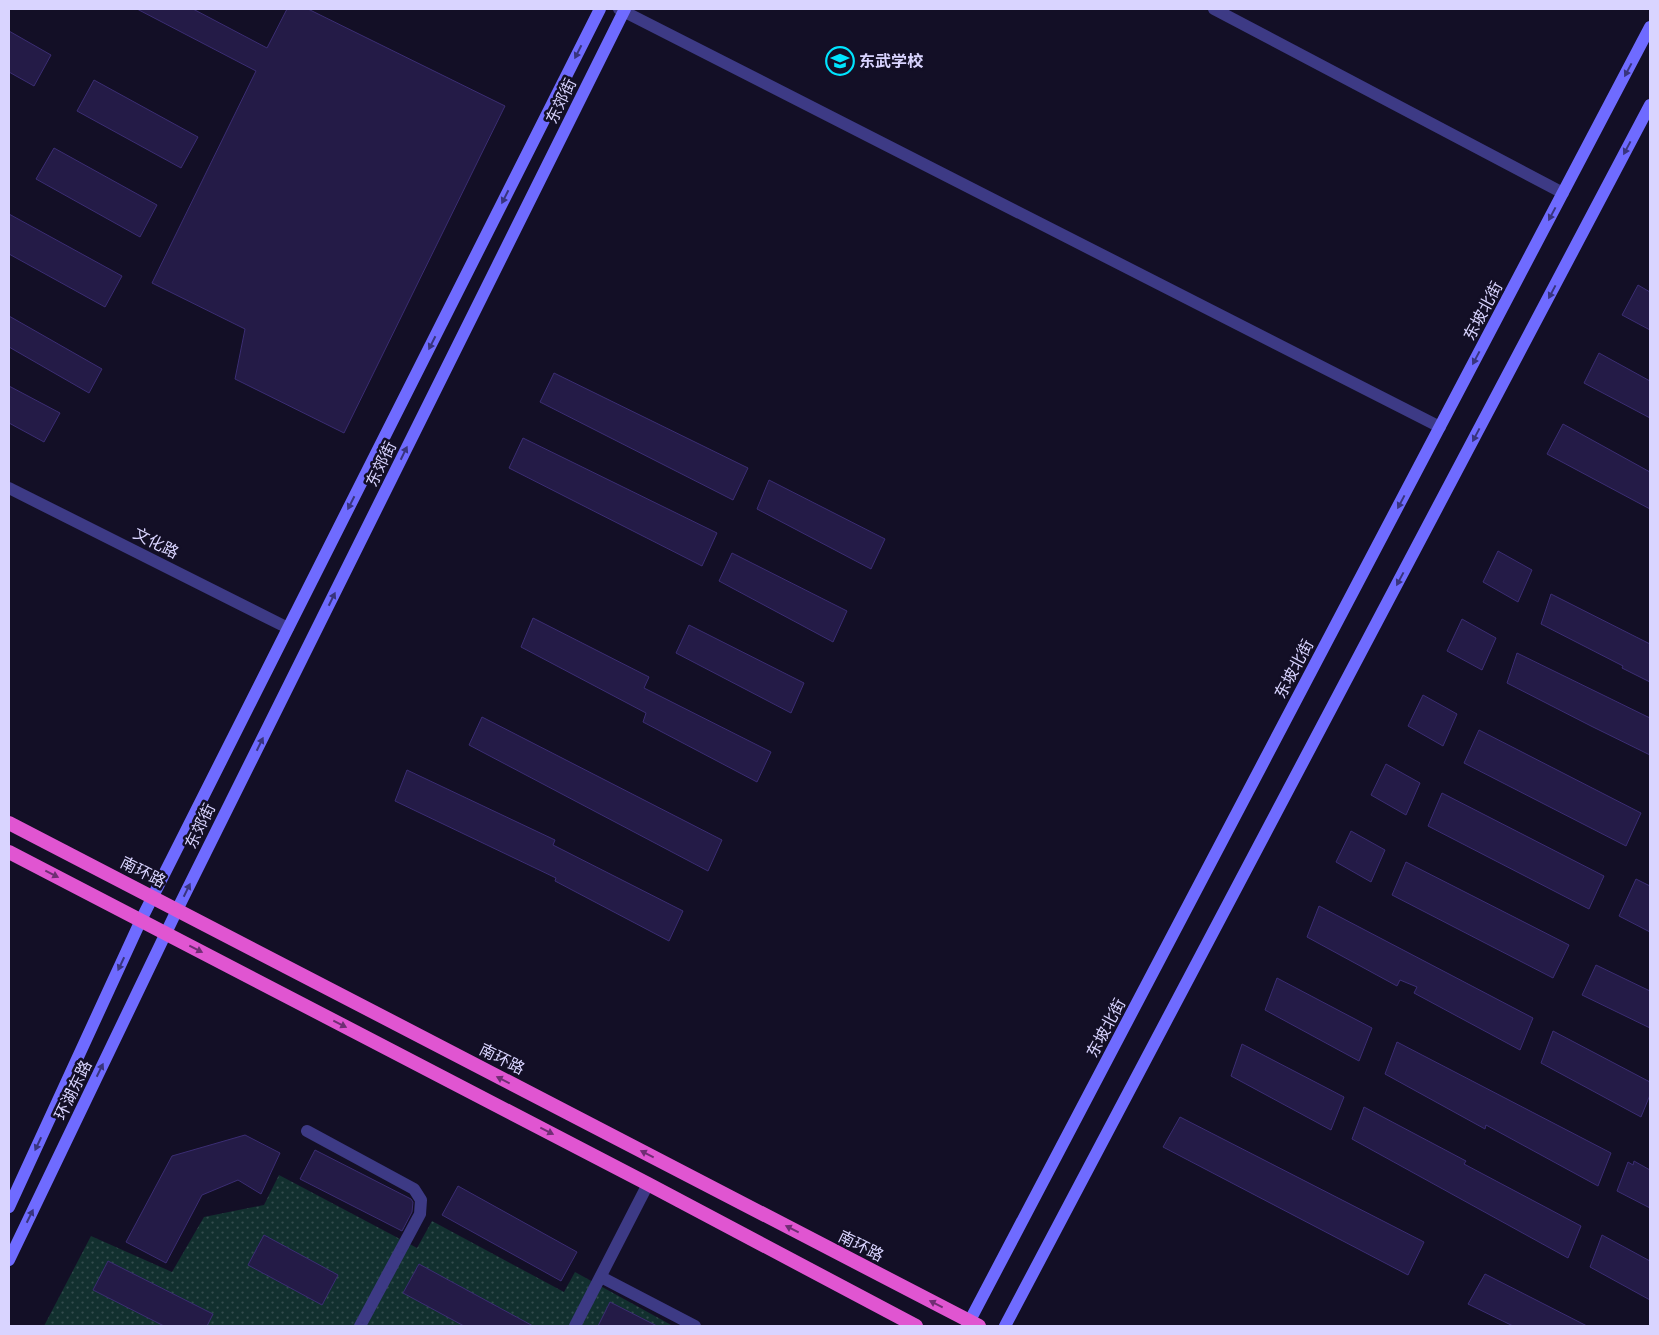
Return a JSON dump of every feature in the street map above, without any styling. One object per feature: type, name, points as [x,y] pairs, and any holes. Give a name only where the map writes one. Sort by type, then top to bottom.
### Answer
[{"type":"highway","name":"南环路","points":[[9,823],[972,1325]]},
{"type":"highway","points":[[9,852],[648,1184],[916,1326]]},
{"type":"main road","name":"东郊街","points":[[141,920],[600,9]]},
{"type":"main road","name":"东郊街","points":[[166,933],[623,10]]},
{"type":"main road","name":"东坡北街","points":[[972,1325],[1650,27]]},
{"type":"main road","points":[[1005,1326],[1650,105]]},
{"type":"main road","name":"环湖东路","points":[[9,1207],[141,920]]},
{"type":"main road","name":"环湖东路","points":[[9,1260],[166,933]]},
{"type":"street","points":[[1214,9],[1563,193]]},
{"type":"street","points":[[623,10],[1440,427]]},
{"type":"street","name":"文化路","points":[[9,488],[288,628]]},
{"type":"street","points":[[307,1131],[414,1188],[421,1200],[420,1214],[360,1326]]},
{"type":"street","points":[[575,1326],[648,1184]]},
{"type":"street","points":[[601,1277],[696,1326]]},
{"type":"green space","points":[[279,1175],[417,1248],[432,1221],[564,1292],[575,1272],[673,1326],[44,1326],[91,1236],[172,1272],[204,1217],[264,1205]]},
{"type":"building","points":[[137,9],[193,9],[267,48],[287,9],[308,9],[505,106],[344,433],[235,379],[245,329],[152,283],[256,71]]},
{"type":"building","points":[[9,31],[51,55],[34,86],[9,72]]},
{"type":"building","points":[[94,80],[198,137],[181,168],[77,111]]},
{"type":"building","points":[[54,148],[157,205],[140,237],[36,179]]},
{"type":"building","points":[[9,214],[122,276],[105,307],[9,254]]},
{"type":"building","points":[[1638,285],[1650,292],[1650,330],[1622,315]]},
{"type":"building","points":[[9,316],[102,369],[89,393],[9,347]]},
{"type":"building","points":[[1599,353],[1650,381],[1650,418],[1584,383]]},
{"type":"building","points":[[554,373],[748,468],[733,500],[540,402]]},
{"type":"building","points":[[9,386],[60,413],[44,442],[9,423]]},
{"type":"building","points":[[1563,424],[1650,472],[1650,509],[1547,454]]},
{"type":"building","points":[[523,438],[717,533],[702,566],[509,468]]},
{"type":"building","points":[[769,480],[885,539],[871,569],[757,509]]},
{"type":"building","points":[[1498,551],[1532,570],[1518,602],[1483,582]]},
{"type":"building","points":[[732,553],[847,611],[833,642],[719,581]]},
{"type":"building","points":[[1551,594],[1650,644],[1650,682],[1541,624]]},
{"type":"building","points":[[533,618],[649,677],[644,688],[771,752],[757,782],[643,722],[646,713],[521,647]]},
{"type":"building","points":[[1462,619],[1496,638],[1482,670],[1447,651]]},
{"type":"building","points":[[689,625],[804,683],[791,713],[676,653]]},
{"type":"building","points":[[1517,653],[1650,718],[1650,755],[1507,683]]},
{"type":"building","points":[[1423,695],[1457,714],[1443,746],[1408,726]]},
{"type":"building","points":[[482,717],[722,840],[708,871],[469,745]]},
{"type":"building","points":[[1479,730],[1641,813],[1626,846],[1464,763]]},
{"type":"building","points":[[1386,764],[1420,783],[1406,815],[1371,795]]},
{"type":"building","points":[[407,770],[555,840],[553,845],[683,911],[669,941],[555,881],[556,878],[395,801]]},
{"type":"building","points":[[1442,793],[1604,876],[1589,909],[1428,826]]},
{"type":"building","points":[[1351,831],[1385,850],[1371,882],[1336,862]]},
{"type":"building","points":[[1406,862],[1569,945],[1553,978],[1392,895]]},
{"type":"building","points":[[1636,879],[1650,886],[1650,932],[1619,916]]},
{"type":"building","points":[[1319,906],[1533,1018],[1520,1050],[1414,993],[1417,987],[1400,980],[1397,986],[1307,937]]},
{"type":"building","points":[[1596,965],[1650,991],[1650,1028],[1582,995]]},
{"type":"building","points":[[1277,978],[1372,1028],[1359,1061],[1265,1010]]},
{"type":"building","points":[[1553,1031],[1650,1082],[1650,1095],[1641,1117],[1541,1063]]},
{"type":"building","points":[[1397,1042],[1611,1153],[1598,1186],[1486,1125],[1485,1129],[1385,1074]]},
{"type":"building","points":[[1242,1044],[1344,1097],[1331,1130],[1231,1076]]},
{"type":"building","points":[[1364,1107],[1466,1161],[1464,1164],[1581,1226],[1568,1258],[1352,1139]]},
{"type":"building","points":[[1180,1117],[1424,1242],[1408,1275],[1163,1147]]},
{"type":"building","points":[[245,1135],[280,1153],[261,1194],[238,1180],[202,1195],[166,1263],[126,1242],[172,1156]]},
{"type":"building","points":[[315,1150],[411,1199],[413,1202],[412,1212],[402,1231],[300,1179]]},
{"type":"building","points":[[1634,1161],[1650,1170],[1650,1208],[1617,1191],[1628,1162],[1633,1165]]},
{"type":"building","points":[[458,1186],[577,1252],[561,1281],[442,1215]]},
{"type":"building","points":[[264,1235],[338,1275],[322,1305],[248,1265]]},
{"type":"building","points":[[1602,1235],[1650,1261],[1650,1300],[1590,1267]]},
{"type":"building","points":[[108,1261],[213,1314],[207,1326],[164,1326],[93,1290]]},
{"type":"building","points":[[419,1264],[533,1326],[464,1326],[403,1293]]},
{"type":"building","points":[[1485,1274],[1587,1326],[1513,1326],[1468,1304]]},
{"type":"building","points":[[610,1302],[657,1326],[598,1326]]},
{"type":"place","name":"东武学校","points":[[840,61]]}]
